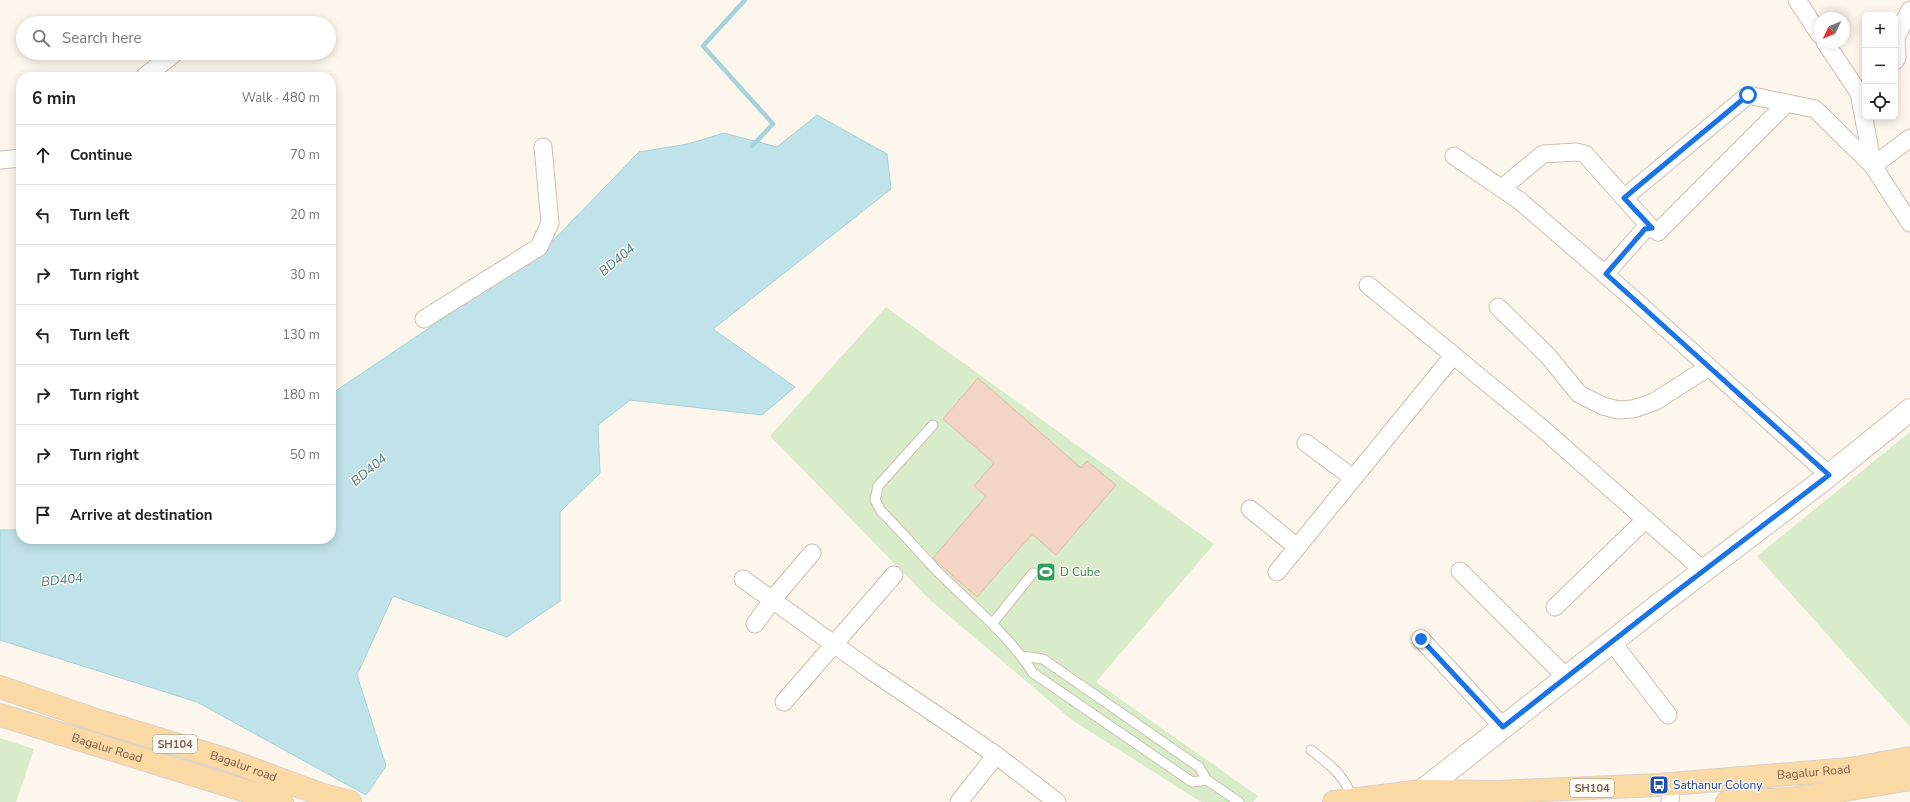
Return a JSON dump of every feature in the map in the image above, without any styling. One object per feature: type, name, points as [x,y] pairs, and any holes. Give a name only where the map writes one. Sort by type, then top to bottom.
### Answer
[{"type":"main road","name":"Bagalur road","points":[[0,687],[98,721],[228,760],[320,794],[350,802]]},
{"type":"main road","name":"Bagalur Road","points":[[0,715],[282,802]]},
{"type":"main road","name":"Bagalur Road","points":[[1343,801],[1496,792],[1651,786],[1670,793],[1850,769],[1910,758]]},
{"type":"main road","name":"Bagalur Road","points":[[1727,802],[1817,799],[1910,779]]},
{"type":"street","points":[[1796,0],[1814,26]]},
{"type":"street","points":[[1898,34],[1910,10]]},
{"type":"street","points":[[1830,48],[1862,88]]},
{"type":"street","points":[[150,72],[166,60]]},
{"type":"street","points":[[1624,198],[1748,95],[1815,109],[1873,166],[1910,223]]},
{"type":"street","points":[[1502,188],[1543,154],[1576,152],[1584,154],[1652,228],[1658,232],[1787,103]]},
{"type":"street","points":[[1865,120],[1873,166]]},
{"type":"street","points":[[1873,166],[1910,138]]},
{"type":"street","points":[[424,319],[539,247],[550,223],[543,147]]},
{"type":"street","points":[[1454,156],[1520,201],[1606,274],[1829,475]]},
{"type":"street","points":[[0,160],[16,158]]},
{"type":"street","points":[[1606,274],[1645,229],[1652,228]]},
{"type":"street","points":[[1368,285],[1543,429],[1704,571]]},
{"type":"street","points":[[1498,307],[1549,357],[1579,394],[1603,406],[1618,410],[1633,409],[1654,402],[1709,367]]},
{"type":"street","points":[[1277,572],[1453,356]]},
{"type":"street","points":[[1422,797],[1503,727],[1829,475],[1910,410]]},
{"type":"street","points":[[1306,443],[1353,478]]},
{"type":"street","points":[[1250,509],[1297,547]]},
{"type":"street","points":[[1555,607],[1645,520]]},
{"type":"street","points":[[755,624],[772,599],[812,553]]},
{"type":"street","points":[[1460,571],[1566,678]]},
{"type":"street","points":[[784,702],[894,575]]},
{"type":"street","points":[[743,579],[833,644],[996,755],[1057,802]]},
{"type":"street","points":[[1421,639],[1503,727]]},
{"type":"street","points":[[1612,642],[1668,715]]},
{"type":"street","points":[[959,802],[996,755]]},
{"type":"lane","points":[[933,425],[878,486],[875,500],[881,511],[938,572],[992,624],[1022,656],[1033,673],[1192,782],[1207,780]]},
{"type":"lane","points":[[992,624],[1033,573]]},
{"type":"lane","points":[[1022,656],[1043,659],[1199,767],[1207,780],[1239,802]]},
{"type":"lane","points":[[1311,750],[1340,775],[1349,788],[1343,801]]},
{"type":"green space","name":"D Cube","points":[[886,307],[1214,544],[1096,682],[1258,796],[1253,802],[1201,802],[1072,720],[930,600],[770,436]]},
{"type":"green space","points":[[1910,432],[1910,727],[1757,556]]},
{"type":"green space","points":[[0,738],[34,749],[16,802],[0,802]]},
{"type":"water","points":[[817,115],[887,154],[891,189],[713,329],[795,387],[762,415],[630,400],[598,425],[600,473],[560,512],[560,601],[507,637],[393,596],[357,675],[386,766],[366,795],[197,702],[0,640],[0,530],[16,530],[16,544],[336,544],[336,391],[542,252],[639,152],[688,144],[724,133],[777,147]]},
{"type":"building","points":[[978,378],[1081,468],[1087,461],[1116,485],[1056,555],[1032,534],[977,597],[933,558],[986,496],[974,486],[994,463],[943,419]]},
{"type":"waterway","name":"BD404","points":[[745,0],[703,46],[773,124],[752,146]]},
{"type":"place","name":"D Cube","points":[[1046,572]]},
{"type":"place","name":"Sathanur Colony","points":[[1659,785]]},
{"type":"route","points":[[1421,639],[1503,727],[1660,604],[1829,475],[1606,274],[1645,229],[1652,228],[1624,198],[1748,95]]}]
